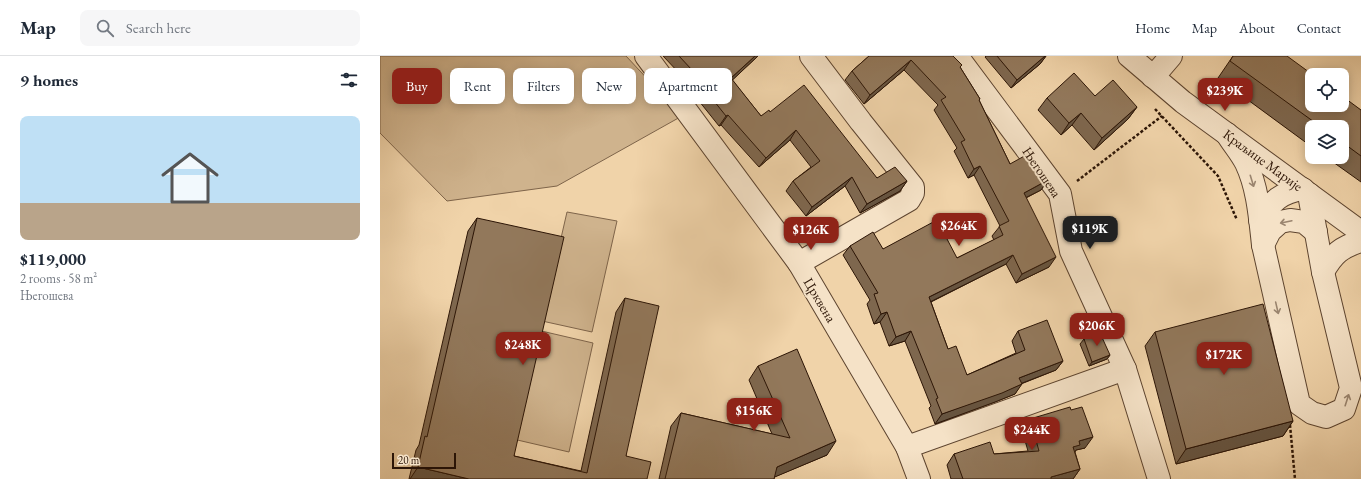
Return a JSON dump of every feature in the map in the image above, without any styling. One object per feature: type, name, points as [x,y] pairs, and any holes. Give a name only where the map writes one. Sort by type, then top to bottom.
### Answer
[{"type":"street","name":"Црквена","points":[[646,56],[798,264],[907,447],[919,479]]},
{"type":"street","points":[[798,264],[909,200],[913,193],[913,187],[811,56]]},
{"type":"street","name":"Његошева","points":[[957,56],[1060,194],[1071,251],[1125,369],[1159,479]]},
{"type":"street","name":"Краљице Марије","points":[[1129,56],[1183,102],[1361,232]]},
{"type":"street","points":[[1153,77],[1171,56]]},
{"type":"street","points":[[1227,134],[1245,162],[1251,177],[1260,220],[1263,245],[1299,404],[1312,413],[1326,417],[1344,408],[1351,388],[1306,192],[1289,192],[1278,198],[1268,208],[1260,220]]},
{"type":"street","points":[[1263,245],[1270,231],[1280,222],[1290,220],[1304,222],[1316,232]]},
{"type":"street","points":[[1324,272],[1329,261],[1337,252],[1349,245],[1361,241]]},
{"type":"street","points":[[907,447],[1125,369]]},
{"type":"path","points":[[1152,106],[1218,176],[1240,225]]},
{"type":"path","points":[[1060,194],[1162,116]]},
{"type":"path","points":[[1288,418],[1295,479]]},
{"type":"shaded area","points":[[380,56],[626,56],[644,75],[644,104],[671,104],[682,116],[557,186],[447,201],[380,133]]},
{"type":"shaded area","points":[[567,212],[617,221],[592,332],[542,321]]},
{"type":"shaded area","points":[[537,330],[593,343],[569,452],[513,439]]},
{"type":"building","points":[[679,56],[755,56],[732,77],[732,68],[690,68]]},
{"type":"building","points":[[869,56],[953,56],[962,65],[960,67],[980,99],[979,100],[1010,164],[1028,154],[1048,180],[1024,193],[1056,257],[1022,274],[1013,255],[929,297],[948,349],[956,346],[967,375],[1025,350],[1018,331],[1047,320],[1063,361],[1019,378],[1022,384],[1002,393],[942,414],[936,399],[938,398],[911,331],[896,337],[887,312],[881,314],[874,294],[878,293],[850,246],[873,232],[883,249],[937,220],[957,258],[1003,235],[999,226],[1009,221],[980,166],[974,169],[961,142],[965,140],[941,100],[946,97],[911,60],[870,95],[852,71]]},
{"type":"building","points":[[997,56],[1045,56],[1017,80]]},
{"type":"building","points":[[1233,56],[1287,56],[1305,69],[1305,112],[1349,112],[1349,101],[1361,110],[1361,156],[1349,147],[1349,120],[1311,120],[1230,61]]},
{"type":"building","points":[[1074,73],[1095,96],[1113,80],[1137,107],[1102,138],[1081,113],[1069,123],[1047,98]]},
{"type":"building","points":[[732,79],[761,116],[769,110],[770,112],[804,85],[877,178],[895,167],[907,181],[867,204],[852,177],[812,207],[793,181],[820,161],[796,130],[766,158],[728,115],[726,116],[716,104],[732,104]]},
{"type":"building","points":[[477,218],[564,237],[514,456],[587,473],[625,298],[659,306],[626,456],[651,462],[647,479],[469,479],[418,467],[425,436],[427,437]]},
{"type":"building","points":[[1263,304],[1293,421],[1186,449],[1155,332]]},
{"type":"building","points":[[1100,333],[1110,355],[1092,362],[1084,339]]},
{"type":"building","points":[[797,349],[836,441],[777,467],[774,479],[665,479],[681,413],[790,438],[758,366]]},
{"type":"building","points":[[1070,407],[1071,410],[1082,407],[1093,437],[1079,441],[1080,445],[1073,447],[1080,469],[1051,477],[1051,479],[963,479],[954,454],[990,442],[994,454],[1039,451],[1030,419]]}]
